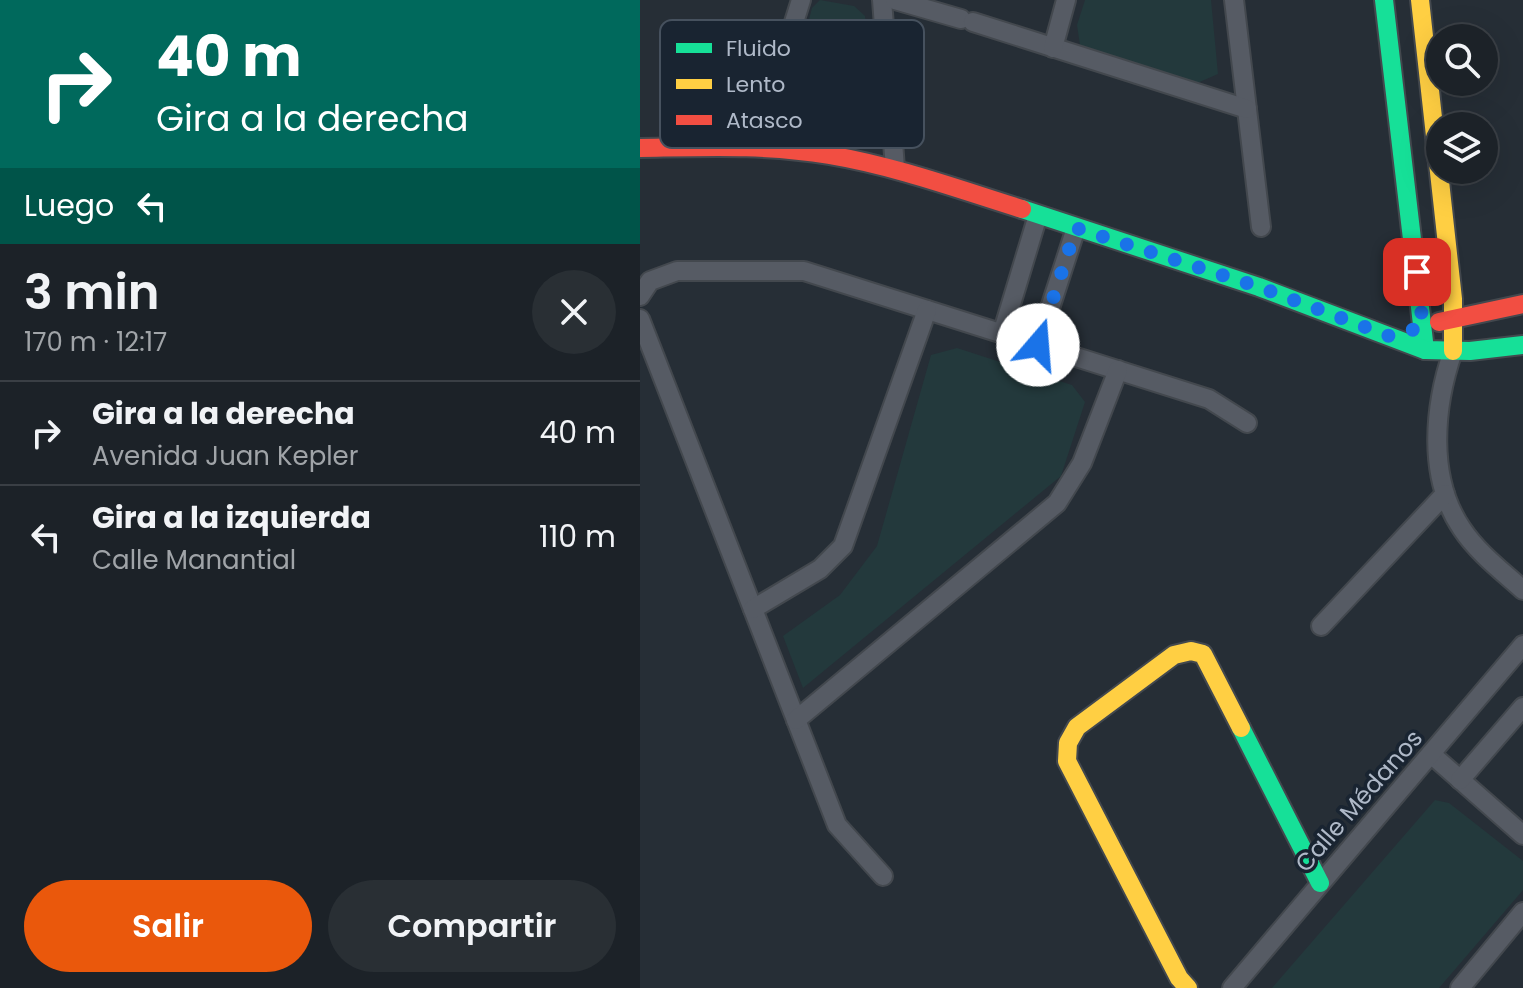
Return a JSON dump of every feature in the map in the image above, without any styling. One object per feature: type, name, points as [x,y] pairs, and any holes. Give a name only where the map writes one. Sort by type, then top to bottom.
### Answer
[{"type":"street","points":[[795,20],[801,0]]},
{"type":"street","points":[[882,0],[884,20]]},
{"type":"street","points":[[895,0],[1247,109]]},
{"type":"street","points":[[1053,48],[1066,0]]},
{"type":"street","points":[[1234,0],[1261,227]]},
{"type":"street","points":[[1384,0],[1425,350],[1440,391]]},
{"type":"street","points":[[1420,0],[1453,319],[1453,351],[1440,391],[1438,459],[1445,494],[1462,531],[1523,590]]},
{"type":"street","points":[[640,148],[660,148]]},
{"type":"street","points":[[769,148],[826,154],[895,168],[1259,287],[1425,350],[1453,351],[1523,345]]},
{"type":"street","points":[[893,148],[895,168]]},
{"type":"street","points":[[1002,334],[1038,215]]},
{"type":"street","points":[[1038,345],[1076,228]]},
{"type":"street","points":[[641,294],[661,274],[677,271],[804,271],[1209,399],[1247,423]]},
{"type":"street","points":[[1389,336],[1523,304]]},
{"type":"street","points":[[753,609],[820,569],[843,546],[927,310]]},
{"type":"street","points":[[640,319],[837,825],[883,876]]},
{"type":"street","points":[[796,720],[1057,503],[1082,463],[1118,370]]},
{"type":"street","points":[[1321,626],[1445,494]]},
{"type":"street","name":"Calle Médanos","points":[[1232,988],[1523,645]]},
{"type":"street","points":[[1188,988],[1179,978],[1067,761],[1068,743],[1077,727],[1174,655],[1191,651],[1203,654],[1320,883]]},
{"type":"street","points":[[1460,780],[1523,707]]},
{"type":"street","points":[[1431,754],[1523,835]]},
{"type":"street","points":[[1460,988],[1523,912]]},
{"type":"green space","points":[[820,0],[854,6],[865,20],[809,20],[812,8]]},
{"type":"green space","points":[[1085,0],[1211,0],[1218,74],[1195,84],[1080,45],[1077,25]]},
{"type":"green space","points":[[957,348],[1072,385],[1085,402],[1061,476],[803,688],[783,636],[840,595],[877,546],[931,355]]},
{"type":"green space","points":[[1435,800],[1449,803],[1523,861],[1523,890],[1439,988],[1272,988]]},
{"type":"traffic: fast","points":[[1384,0],[1425,350]]},
{"type":"traffic: fast","points":[[1022,209],[1259,287],[1425,350],[1470,351],[1523,345]]},
{"type":"traffic: fast","points":[[1241,728],[1320,883]]},
{"type":"traffic: slow","points":[[1420,0],[1453,299],[1453,351]]},
{"type":"traffic: slow","points":[[1188,988],[1179,978],[1067,761],[1068,743],[1077,727],[1174,655],[1191,651],[1203,654],[1241,728]]},
{"type":"traffic: jam","points":[[640,148],[660,148]]},
{"type":"traffic: jam","points":[[758,148],[854,160],[1022,209]]},
{"type":"traffic: jam","points":[[1439,322],[1523,304]]},
{"type":"route","points":[[1038,345],[1076,228],[1259,287],[1389,336],[1423,327],[1417,272]]}]
